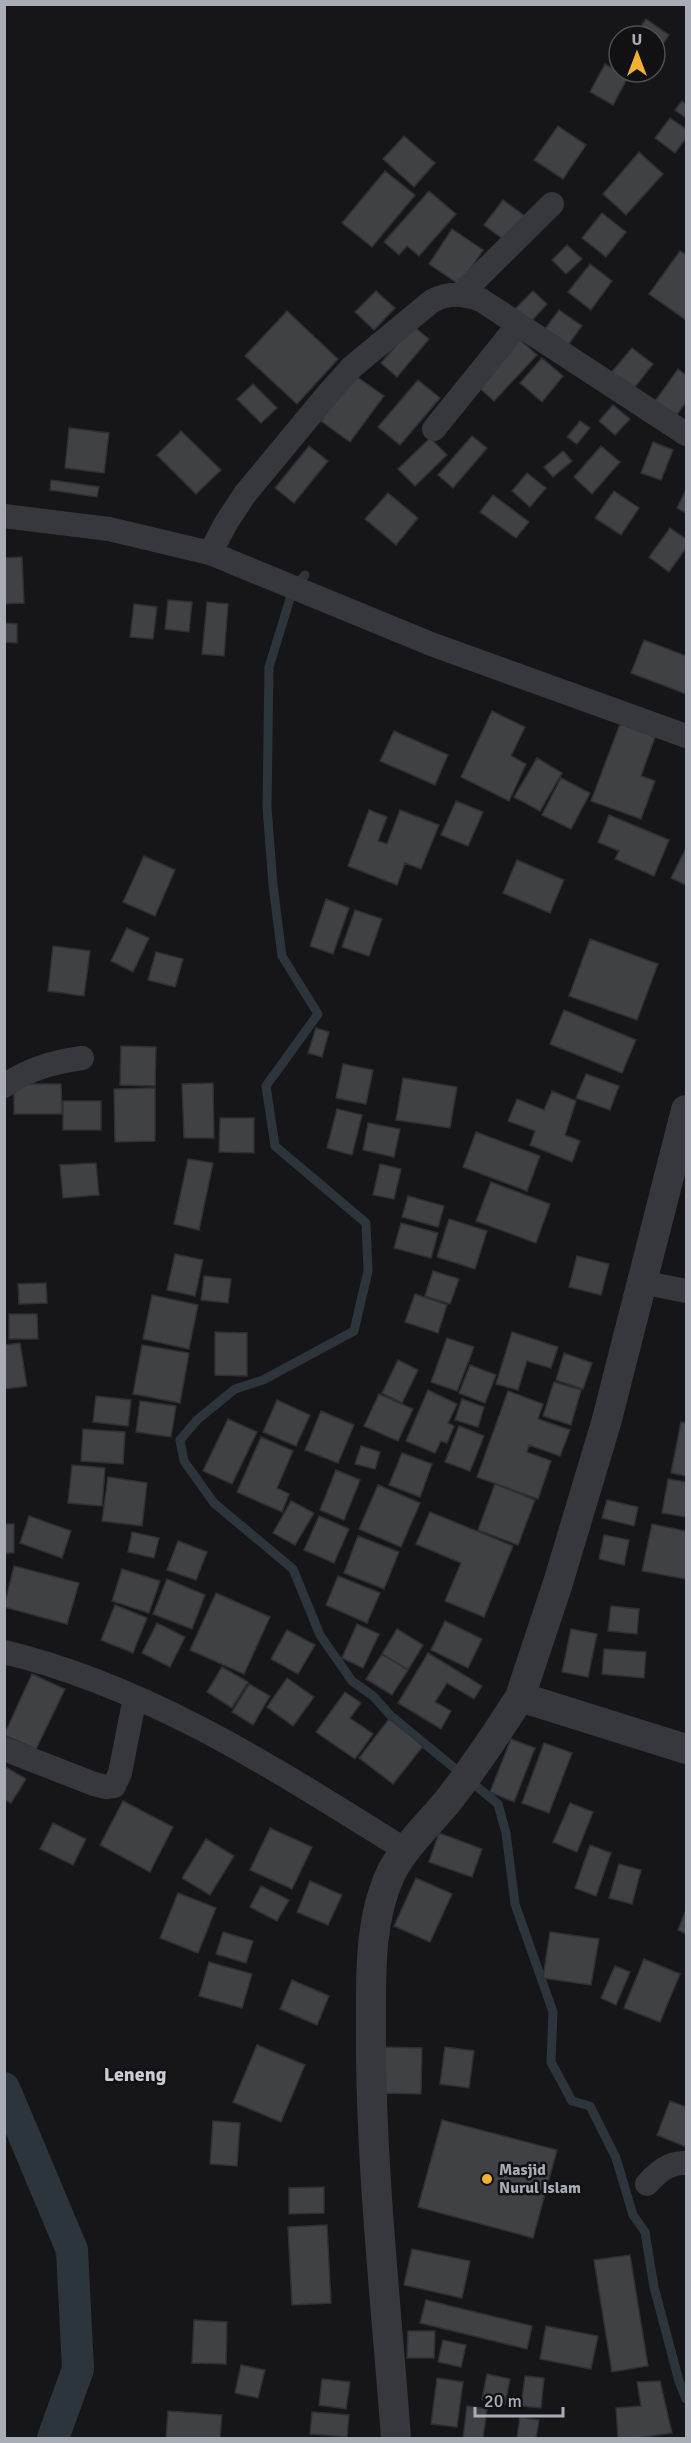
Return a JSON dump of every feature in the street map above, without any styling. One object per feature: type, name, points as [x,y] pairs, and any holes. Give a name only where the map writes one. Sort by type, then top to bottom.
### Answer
[{"type":"street","points":[[462,293],[552,204]]},
{"type":"street","points":[[210,553],[225,523],[245,494],[352,367],[432,301],[445,295],[462,293],[481,300],[687,435]]},
{"type":"street","points":[[434,429],[518,325]]},
{"type":"street","points":[[4,516],[109,529],[210,553],[431,644],[687,736]]},
{"type":"street","points":[[4,1086],[22,1074],[44,1065],[82,1058]]},
{"type":"street","points":[[396,2439],[372,2129],[371,1973],[380,1905],[392,1873],[476,1765],[520,1697],[606,1423],[687,1110]]},
{"type":"street","points":[[641,1282],[687,1291]]},
{"type":"street","points":[[4,1652],[98,1681],[135,1697],[268,1765],[407,1851]]},
{"type":"street","points":[[4,1749],[94,1784],[106,1787],[114,1785],[120,1773],[135,1697]]},
{"type":"street","points":[[520,1697],[687,1749]]},
{"type":"street","points":[[647,2184],[671,2164],[687,2163]]},
{"type":"building","points":[[646,19],[653,24],[642,24]]},
{"type":"building","points":[[605,64],[607,65],[607,84],[624,84],[613,105],[590,92]]},
{"type":"building","points":[[682,101],[686,104],[686,118],[675,110]]},
{"type":"building","points":[[670,118],[686,129],[686,138],[675,153],[655,138]]},
{"type":"building","points":[[558,126],[586,145],[563,179],[534,160]]},
{"type":"building","points":[[404,136],[435,163],[414,187],[383,159]]},
{"type":"building","points":[[639,152],[663,174],[626,215],[603,194]]},
{"type":"building","points":[[385,171],[415,195],[372,247],[342,223]]},
{"type":"building","points":[[429,191],[456,214],[419,256],[407,246],[399,255],[384,242]]},
{"type":"building","points":[[503,200],[526,217],[507,242],[484,225]]},
{"type":"building","points":[[602,213],[626,232],[606,257],[582,238]]},
{"type":"building","points":[[452,229],[483,250],[460,285],[429,264]]},
{"type":"building","points":[[567,245],[582,259],[566,274],[552,260]]},
{"type":"building","points":[[680,251],[686,255],[686,320],[649,294]]},
{"type":"building","points":[[590,264],[612,281],[591,310],[568,292]]},
{"type":"building","points":[[376,291],[395,308],[374,330],[355,312]]},
{"type":"building","points":[[533,291],[547,304],[529,324],[514,310]]},
{"type":"building","points":[[559,310],[582,326],[565,349],[542,333]]},
{"type":"building","points":[[287,311],[338,359],[297,404],[245,356]]},
{"type":"building","points":[[413,326],[429,339],[397,377],[381,363]]},
{"type":"building","points":[[518,338],[537,355],[494,401],[475,384]]},
{"type":"building","points":[[632,348],[653,364],[632,391],[610,374]]},
{"type":"building","points":[[542,358],[563,376],[542,402],[520,383]]},
{"type":"building","points":[[678,369],[686,375],[686,402],[676,416],[655,401]]},
{"type":"building","points":[[353,374],[384,396],[350,442],[321,421]]},
{"type":"building","points":[[418,380],[440,398],[400,445],[378,427]]},
{"type":"building","points":[[253,384],[277,408],[261,423],[237,399]]},
{"type":"building","points":[[613,405],[630,419],[615,435],[599,421]]},
{"type":"building","points":[[580,421],[590,428],[577,444],[567,437]]},
{"type":"building","points":[[69,428],[109,433],[104,473],[65,468]]},
{"type":"building","points":[[181,431],[221,470],[196,494],[157,455]]},
{"type":"building","points":[[472,436],[487,448],[453,488],[438,475]]},
{"type":"building","points":[[430,438],[447,455],[415,486],[398,469]]},
{"type":"building","points":[[653,442],[673,450],[661,480],[641,473]]},
{"type":"building","points":[[309,446],[328,461],[294,503],[275,488]]},
{"type":"building","points":[[601,446],[620,462],[592,494],[574,477]]},
{"type":"building","points":[[563,451],[572,461],[553,477],[544,467]]},
{"type":"building","points":[[527,473],[546,488],[530,507],[512,491]]},
{"type":"building","points":[[51,480],[99,487],[97,497],[50,490]]},
{"type":"building","points":[[686,490],[686,513],[677,508]]},
{"type":"building","points":[[614,491],[639,508],[621,535],[595,518]]},
{"type":"building","points":[[388,493],[418,518],[396,545],[365,519]]},
{"type":"building","points":[[493,495],[529,522],[516,538],[480,512]]},
{"type":"building","points":[[670,528],[686,539],[686,548],[669,572],[649,557]]},
{"type":"building","points":[[22,557],[24,603],[4,604],[4,558]]},
{"type":"building","points":[[168,600],[192,602],[189,632],[165,629]]},
{"type":"building","points":[[207,602],[228,604],[224,656],[202,654]]},
{"type":"building","points":[[134,604],[157,607],[153,639],[130,637]]},
{"type":"building","points":[[4,623],[17,624],[17,643],[4,642]]},
{"type":"building","points":[[644,640],[686,656],[686,694],[631,673]]},
{"type":"building","points":[[492,711],[525,727],[511,756],[526,764],[509,801],[461,777]]},
{"type":"building","points":[[620,724],[655,737],[641,776],[655,781],[641,819],[591,801]]},
{"type":"building","points":[[394,731],[448,755],[435,785],[380,761]]},
{"type":"building","points":[[537,758],[562,773],[540,811],[514,797]]},
{"type":"building","points":[[561,778],[590,793],[571,829],[542,815]]},
{"type":"building","points":[[456,801],[483,812],[468,846],[441,835]]},
{"type":"building","points":[[369,810],[387,817],[378,841],[387,844],[400,810],[439,825],[421,869],[405,863],[397,885],[348,866]]},
{"type":"building","points":[[609,815],[669,840],[654,876],[615,859],[619,851],[598,842]]},
{"type":"building","points":[[686,850],[686,885],[671,878]]},
{"type":"building","points":[[144,856],[175,870],[155,916],[123,902]]},
{"type":"building","points":[[517,860],[564,880],[550,913],[503,893]]},
{"type":"building","points":[[326,899],[349,908],[333,954],[310,946]]},
{"type":"building","points":[[355,910],[382,919],[369,956],[342,947]]},
{"type":"building","points":[[127,928],[149,938],[133,972],[111,961]]},
{"type":"building","points":[[590,939],[658,964],[637,1020],[569,996]]},
{"type":"building","points":[[53,946],[90,951],[84,996],[48,991]]},
{"type":"building","points":[[156,952],[183,959],[175,987],[148,980]]},
{"type":"building","points":[[564,1010],[636,1040],[622,1073],[550,1044]]},
{"type":"building","points":[[316,1028],[329,1032],[322,1057],[308,1053]]},
{"type":"building","points":[[121,1046],[156,1047],[155,1086],[120,1085]]},
{"type":"building","points":[[343,1064],[373,1070],[366,1104],[336,1098]]},
{"type":"building","points":[[586,1074],[619,1086],[610,1110],[576,1098]]},
{"type":"building","points":[[403,1078],[457,1087],[450,1128],[396,1120]]},
{"type":"building","points":[[213,1083],[214,1138],[184,1138],[182,1084]]},
{"type":"building","points":[[14,1084],[61,1084],[62,1114],[14,1114]]},
{"type":"building","points":[[155,1088],[155,1141],[115,1142],[114,1089]]},
{"type":"building","points":[[552,1091],[576,1101],[565,1135],[580,1141],[572,1162],[530,1145],[535,1131],[508,1121],[517,1099],[544,1110]]},
{"type":"building","points":[[63,1101],[101,1101],[101,1130],[63,1130]]},
{"type":"building","points":[[337,1109],[362,1115],[352,1155],[327,1148]]},
{"type":"building","points":[[220,1118],[254,1118],[254,1153],[219,1152]]},
{"type":"building","points":[[368,1123],[400,1129],[394,1157],[363,1150]]},
{"type":"building","points":[[476,1132],[540,1156],[527,1191],[463,1167]]},
{"type":"building","points":[[188,1159],[213,1163],[199,1230],[174,1224]]},
{"type":"building","points":[[96,1163],[99,1195],[63,1198],[60,1165]]},
{"type":"building","points":[[380,1164],[401,1169],[394,1199],[373,1195]]},
{"type":"building","points":[[491,1182],[550,1204],[536,1243],[476,1221]]},
{"type":"building","points":[[408,1196],[444,1206],[438,1227],[402,1217]]},
{"type":"building","points":[[449,1219],[487,1231],[475,1269],[437,1257]]},
{"type":"building","points":[[401,1223],[438,1233],[431,1258],[394,1248]]},
{"type":"building","points":[[175,1254],[203,1260],[195,1296],[167,1290]]},
{"type":"building","points":[[577,1256],[609,1264],[601,1295],[569,1287]]},
{"type":"building","points":[[433,1271],[459,1279],[450,1304],[425,1296]]},
{"type":"building","points":[[204,1276],[231,1279],[228,1303],[201,1300]]},
{"type":"building","points":[[46,1283],[47,1303],[19,1304],[18,1284]]},
{"type":"building","points":[[415,1294],[447,1305],[438,1333],[405,1322]]},
{"type":"building","points":[[152,1295],[198,1305],[189,1349],[143,1339]]},
{"type":"building","points":[[9,1314],[37,1314],[38,1339],[9,1339]]},
{"type":"building","points":[[215,1332],[247,1333],[247,1376],[215,1375]]},
{"type":"building","points":[[512,1332],[558,1347],[551,1368],[527,1361],[518,1390],[496,1384]]},
{"type":"building","points":[[447,1338],[474,1347],[457,1391],[431,1382]]},
{"type":"building","points":[[20,1343],[27,1386],[4,1389],[4,1345]]},
{"type":"building","points":[[142,1345],[189,1353],[180,1403],[133,1394]]},
{"type":"building","points":[[564,1353],[592,1363],[583,1389],[556,1380]]},
{"type":"building","points":[[398,1360],[418,1370],[402,1403],[382,1393]]},
{"type":"building","points":[[470,1365],[496,1375],[485,1403],[459,1393]]},
{"type":"building","points":[[554,1382],[581,1390],[571,1425],[543,1416]]},
{"type":"building","points":[[428,1390],[457,1404],[448,1423],[454,1426],[447,1443],[441,1441],[435,1453],[406,1441]]},
{"type":"building","points":[[508,1391],[543,1404],[538,1419],[570,1430],[560,1456],[529,1445],[527,1452],[551,1461],[538,1499],[477,1477]]},
{"type":"building","points":[[379,1394],[413,1409],[398,1441],[364,1426]]},
{"type":"building","points":[[96,1396],[131,1400],[128,1426],[93,1422]]},
{"type":"building","points":[[462,1399],[484,1407],[478,1427],[455,1420]]},
{"type":"building","points":[[277,1400],[310,1415],[296,1446],[263,1432]]},
{"type":"building","points":[[140,1401],[176,1406],[171,1437],[136,1432]]},
{"type":"building","points":[[321,1411],[354,1425],[338,1463],[305,1450]]},
{"type":"building","points":[[228,1419],[257,1432],[232,1484],[203,1471]]},
{"type":"building","points":[[681,1422],[686,1423],[686,1476],[671,1473]]},
{"type":"building","points":[[459,1426],[484,1436],[470,1471],[445,1462]]},
{"type":"building","points":[[83,1429],[125,1432],[123,1464],[81,1461]]},
{"type":"building","points":[[261,1437],[293,1451],[277,1488],[289,1494],[282,1512],[237,1492]]},
{"type":"building","points":[[361,1446],[380,1452],[375,1469],[355,1464]]},
{"type":"building","points":[[402,1453],[432,1464],[420,1497],[389,1485]]},
{"type":"building","points":[[72,1465],[105,1468],[102,1506],[68,1503]]},
{"type":"building","points":[[336,1470],[360,1480],[344,1520],[320,1510]]},
{"type":"building","points":[[108,1477],[147,1483],[142,1526],[102,1521]]},
{"type":"building","points":[[668,1479],[686,1482],[686,1517],[662,1513]]},
{"type":"building","points":[[495,1484],[535,1500],[518,1545],[478,1530]]},
{"type":"building","points":[[378,1485],[420,1503],[401,1547],[359,1529]]},
{"type":"building","points":[[607,1500],[638,1507],[634,1526],[602,1518]]},
{"type":"building","points":[[291,1501],[314,1513],[295,1545],[273,1533]]},
{"type":"building","points":[[430,1512],[513,1546],[484,1617],[445,1601],[461,1563],[416,1544]]},
{"type":"building","points":[[29,1516],[71,1531],[62,1558],[20,1543]]},
{"type":"building","points":[[319,1516],[349,1529],[334,1563],[304,1550]]},
{"type":"building","points":[[4,1524],[14,1524],[14,1553],[4,1553]]},
{"type":"building","points":[[652,1524],[686,1531],[686,1579],[642,1571]]},
{"type":"building","points":[[132,1532],[159,1538],[154,1558],[128,1552]]},
{"type":"building","points":[[604,1535],[629,1540],[624,1565],[599,1559]]},
{"type":"building","points":[[358,1536],[399,1552],[384,1589],[344,1573]]},
{"type":"building","points":[[178,1541],[207,1552],[196,1580],[167,1570]]},
{"type":"building","points":[[14,1566],[79,1583],[67,1624],[4,1607]]},
{"type":"building","points":[[122,1569],[160,1581],[149,1613],[112,1601]]},
{"type":"building","points":[[338,1576],[380,1593],[367,1623],[326,1605]]},
{"type":"building","points":[[167,1579],[205,1595],[192,1629],[153,1614]]},
{"type":"building","points":[[216,1593],[270,1617],[244,1674],[190,1650]]},
{"type":"building","points":[[115,1605],[147,1618],[133,1653],[101,1640]]},
{"type":"building","points":[[611,1606],[639,1609],[637,1634],[608,1631]]},
{"type":"building","points":[[445,1621],[482,1639],[468,1668],[431,1650]]},
{"type":"building","points":[[157,1623],[185,1637],[170,1667],[142,1653]]},
{"type":"building","points":[[357,1624],[379,1634],[363,1668],[342,1658]]},
{"type":"building","points":[[397,1629],[423,1645],[408,1670],[382,1654]]},
{"type":"building","points":[[571,1629],[597,1634],[588,1677],[562,1672]]},
{"type":"building","points":[[287,1630],[315,1645],[298,1674],[271,1659]]},
{"type":"building","points":[[604,1649],[646,1652],[644,1678],[602,1674]]},
{"type":"building","points":[[428,1653],[482,1686],[474,1699],[447,1683],[435,1702],[451,1711],[441,1729],[398,1703]]},
{"type":"building","points":[[382,1654],[408,1670],[392,1695],[366,1679]]},
{"type":"building","points":[[222,1667],[248,1682],[232,1708],[207,1692]]},
{"type":"building","points":[[32,1674],[65,1689],[36,1749],[4,1735]]},
{"type":"building","points":[[287,1678],[314,1697],[293,1726],[267,1707]]},
{"type":"building","points":[[249,1684],[270,1696],[253,1725],[232,1712]]},
{"type":"building","points":[[345,1692],[361,1703],[350,1718],[373,1734],[355,1759],[316,1732]]},
{"type":"building","points":[[389,1719],[423,1746],[393,1784],[359,1758]]},
{"type":"building","points":[[511,1739],[535,1748],[514,1802],[490,1792]]},
{"type":"building","points":[[544,1743],[572,1753],[549,1813],[522,1803]]},
{"type":"building","points":[[4,1766],[26,1779],[11,1803],[4,1799]]},
{"type":"building","points":[[123,1801],[173,1827],[150,1872],[100,1845]]},
{"type":"building","points":[[570,1803],[593,1812],[577,1852],[553,1842]]},
{"type":"building","points":[[53,1823],[86,1839],[73,1865],[40,1849]]},
{"type":"building","points":[[270,1828],[312,1847],[292,1889],[250,1870]]},
{"type":"building","points":[[439,1833],[482,1849],[472,1877],[429,1862]]},
{"type":"building","points":[[206,1839],[234,1856],[210,1895],[182,1878]]},
{"type":"building","points":[[590,1845],[611,1853],[596,1896],[575,1888]]},
{"type":"building","points":[[619,1864],[641,1870],[632,1904],[609,1898]]},
{"type":"building","points":[[416,1878],[452,1894],[430,1942],[394,1926]]},
{"type":"building","points":[[310,1881],[342,1895],[328,1925],[297,1912]]},
{"type":"building","points":[[261,1886],[289,1900],[277,1921],[250,1907]]},
{"type":"building","points":[[178,1893],[216,1908],[198,1953],[160,1938]]},
{"type":"building","points":[[686,1910],[686,1934],[678,1930]]},
{"type":"building","points":[[223,1932],[253,1941],[246,1963],[216,1954]]},
{"type":"building","points":[[550,1932],[599,1939],[591,1985],[543,1978]]},
{"type":"building","points":[[644,1959],[680,1974],[660,2022],[624,2008]]},
{"type":"building","points":[[209,1962],[252,1974],[242,2008],[199,1996]]},
{"type":"building","points":[[615,1966],[630,1972],[616,2005],[601,1998]]},
{"type":"building","points":[[292,1980],[329,1996],[317,2025],[280,2009]]},
{"type":"building","points":[[257,2045],[305,2065],[281,2122],[233,2102]]},
{"type":"building","points":[[380,2047],[422,2048],[421,2094],[379,2093]]},
{"type":"building","points":[[445,2047],[474,2051],[469,2088],[440,2084]]},
{"type":"building","points":[[670,2101],[686,2107],[686,2147],[657,2135]]},
{"type":"building","name":"Masjid Nurul Islam","points":[[442,2120],[557,2150],[533,2238],[418,2207]]},
{"type":"building","points":[[213,2121],[240,2123],[237,2166],[210,2164]]},
{"type":"building","points":[[324,2187],[324,2213],[289,2214],[289,2188]]},
{"type":"building","points":[[327,2225],[331,2303],[292,2305],[288,2227]]},
{"type":"building","points":[[412,2249],[470,2261],[462,2298],[404,2285]]},
{"type":"building","points":[[630,2255],[648,2366],[612,2372],[594,2260]]},
{"type":"building","points":[[426,2300],[532,2326],[527,2349],[420,2323]]},
{"type":"building","points":[[194,2320],[227,2322],[226,2364],[192,2363]]},
{"type":"building","points":[[546,2326],[598,2336],[591,2369],[540,2359]]},
{"type":"building","points":[[408,2331],[435,2331],[434,2358],[407,2358]]},
{"type":"building","points":[[443,2340],[466,2345],[461,2367],[438,2362]]},
{"type":"building","points":[[241,2365],[265,2370],[258,2398],[235,2393]]},
{"type":"building","points":[[487,2374],[510,2379],[505,2404],[482,2399]]},
{"type":"building","points":[[525,2376],[544,2378],[541,2408],[521,2406]]},
{"type":"building","points":[[437,2378],[463,2382],[457,2427],[431,2424]]},
{"type":"building","points":[[322,2379],[350,2382],[346,2409],[319,2405]]},
{"type":"building","points":[[660,2381],[672,2433],[618,2438],[616,2408],[641,2406],[637,2382]]},
{"type":"building","points":[[467,2406],[487,2409],[483,2438],[463,2438]]},
{"type":"building","points":[[168,2411],[222,2415],[220,2438],[166,2438]]},
{"type":"building","points":[[312,2412],[349,2415],[347,2437],[310,2434]]},
{"type":"building","points":[[520,2417],[539,2420],[536,2438],[517,2438]]},
{"type":"waterway","points":[[305,575],[293,589],[269,667],[267,807],[273,885],[282,956],[318,1014],[266,1086],[275,1146],[366,1223],[368,1271],[354,1331],[263,1380],[235,1389],[197,1420],[180,1440],[184,1461],[214,1503],[293,1569],[320,1635],[352,1681],[373,1696],[391,1716],[498,1804],[506,1833],[515,1904],[553,2012],[551,2062],[572,2101],[590,2106],[616,2158],[633,2215],[645,2232],[654,2287],[686,2399]]},
{"type":"waterway","points":[[4,2088],[72,2250],[78,2369],[53,2438]]},
{"type":"place","name":"Masjid Nurul Islam","points":[[487,2179]]},
{"type":"district","name":"Leneng","points":[[135,2074]]}]
